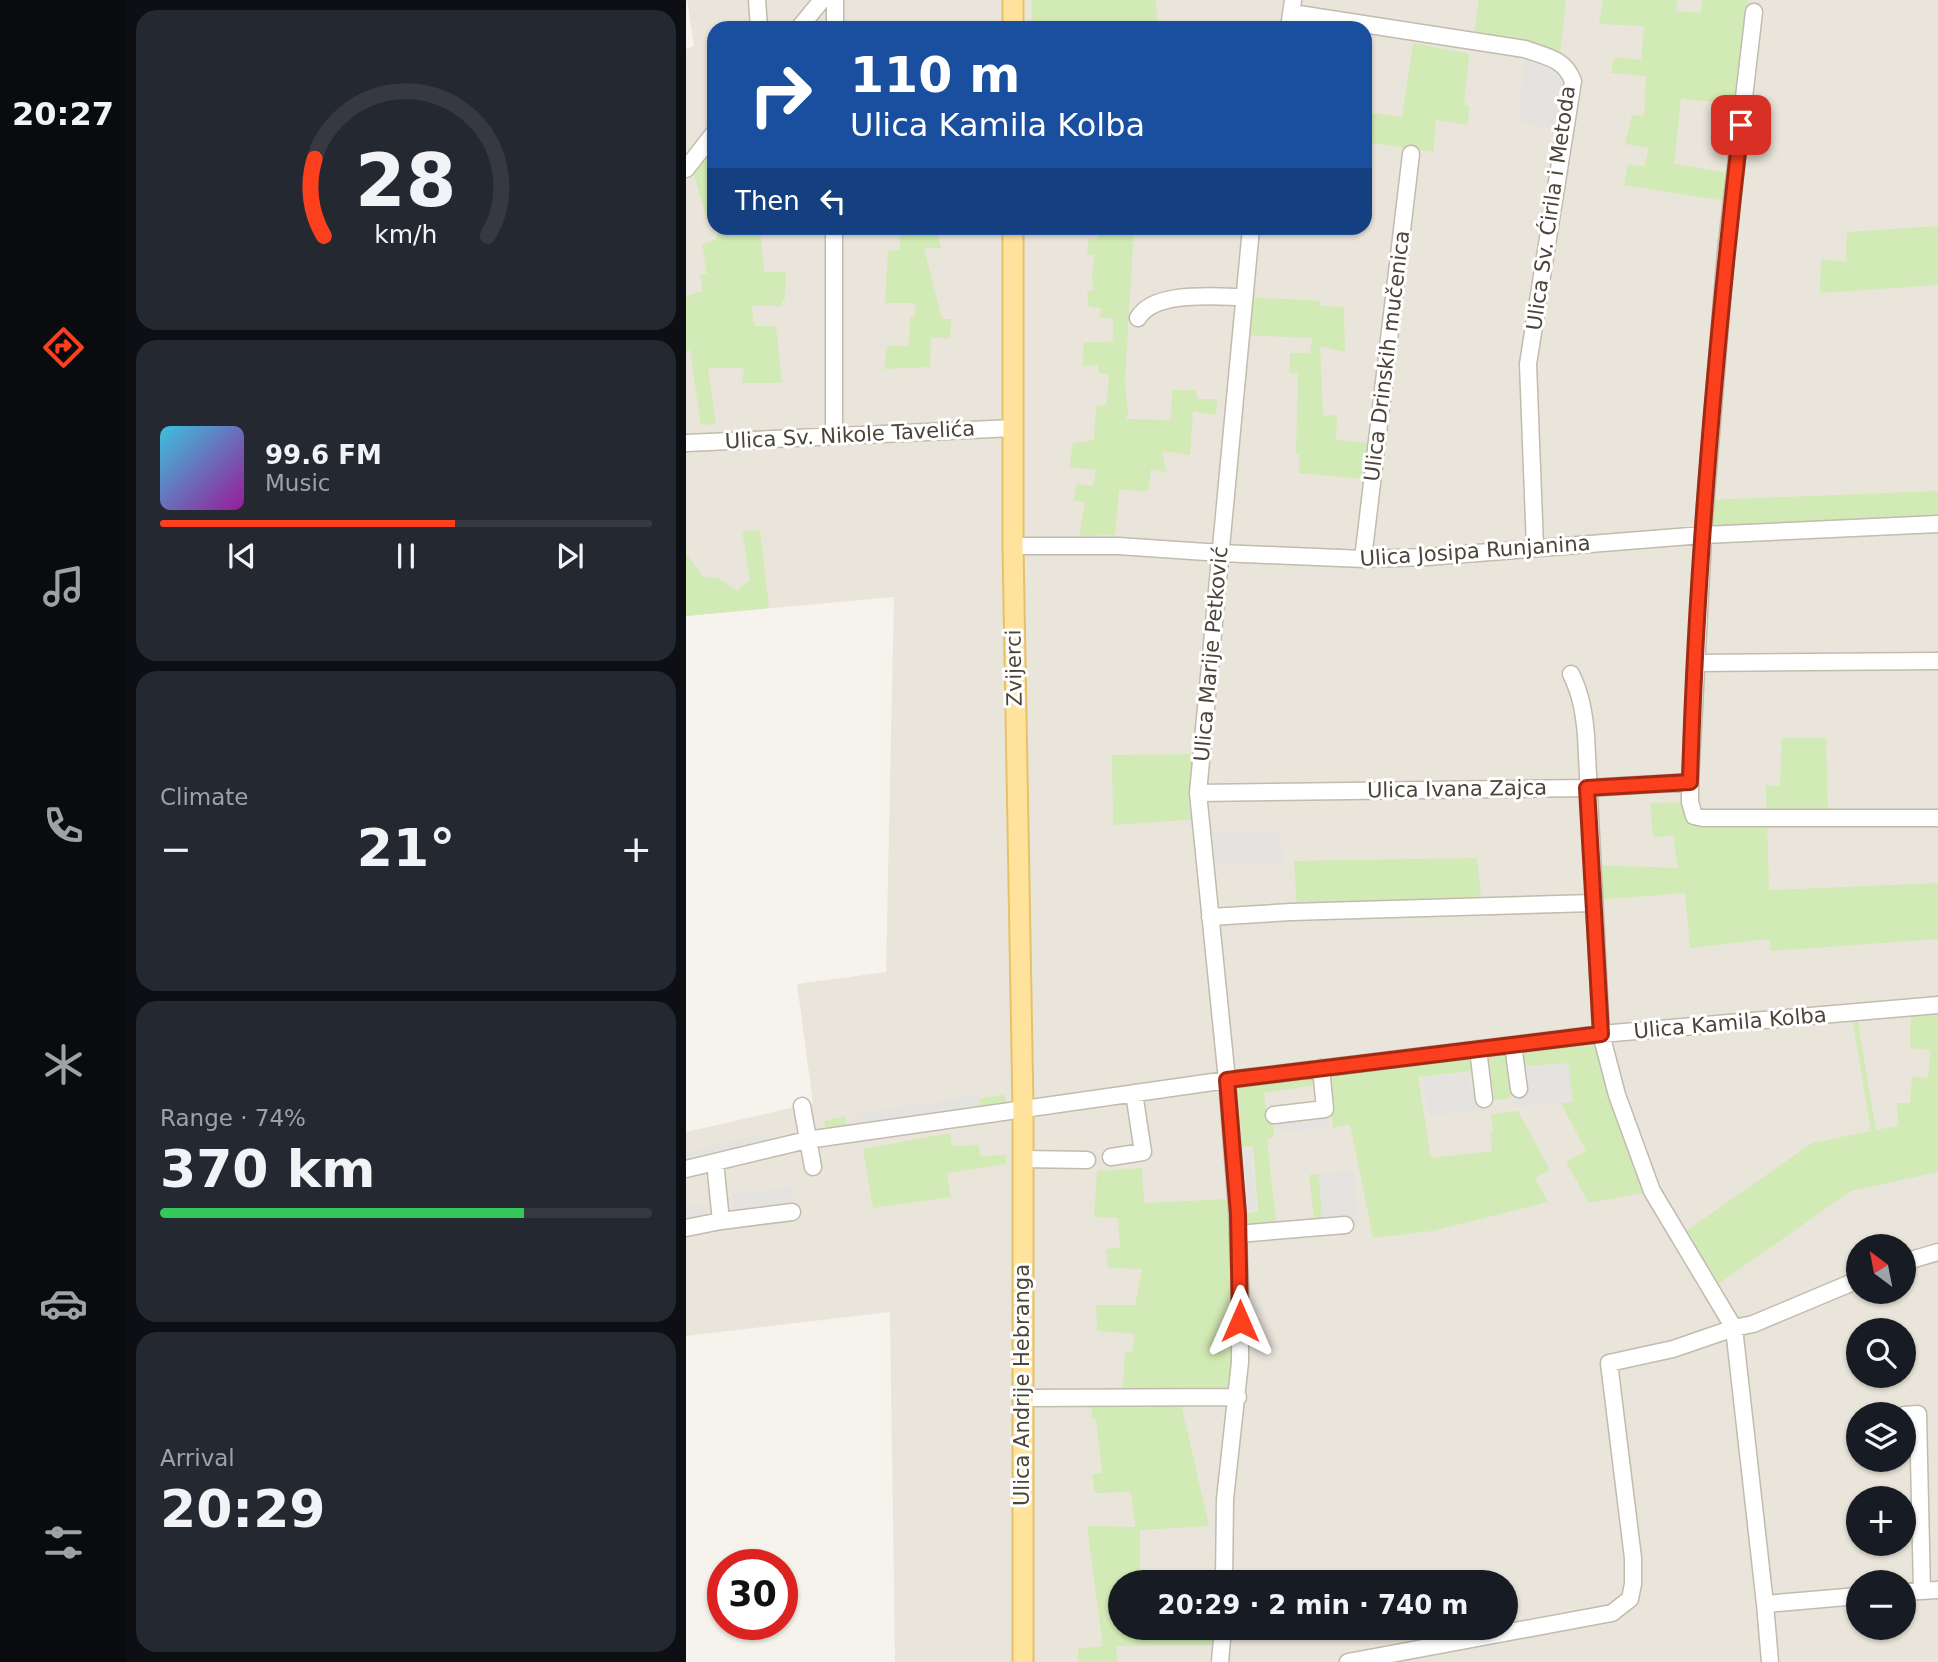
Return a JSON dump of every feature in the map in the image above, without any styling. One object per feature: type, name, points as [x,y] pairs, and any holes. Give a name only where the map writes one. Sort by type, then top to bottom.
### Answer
[{"type":"main road","points":[[1013,0],[1013,21]]},
{"type":"main road","name":"Zvijerci","points":[[1013,235],[1013,546],[1023,1108]]},
{"type":"main road","name":"Ulica Andrije Hebranga","points":[[1023,1108],[1023,1662]]},
{"type":"street","points":[[757,0],[758,21]]},
{"type":"street","points":[[805,21],[822,0]]},
{"type":"street","points":[[835,0],[835,21]]},
{"type":"street","points":[[1754,12],[1726,251],[1703,535],[1690,782],[1693,816],[1938,818]]},
{"type":"street","name":"Ulica Sv. Ćirila i Metoda","points":[[1291,14],[1338,21]]},
{"type":"street","name":"Ulica Sv. Ćirila i Metoda","points":[[1372,26],[1525,49],[1554,59],[1568,68],[1573,81],[1528,364],[1535,547]]},
{"type":"street","points":[[686,169],[707,142]]},
{"type":"street","name":"Ulica Drinskih mučenica","points":[[1363,559],[1411,154]]},
{"type":"street","points":[[834,235],[834,435]]},
{"type":"street","name":"Ulica Marije Petković","points":[[1224,1570],[1225,1499],[1238,1397],[1238,1234],[1227,1080],[1198,793],[1250,235]]},
{"type":"street","points":[[1138,318],[1152,304],[1166,300],[1244,297]]},
{"type":"street","name":"Ulica Sv. Nikole Tavelića","points":[[686,443],[1014,428]]},
{"type":"street","name":"Ulica Josipa Runjanina","points":[[1013,546],[1118,546],[1363,559],[1427,557],[1703,535],[1938,524]]},
{"type":"street","points":[[1696,663],[1938,661]]},
{"type":"street","points":[[1571,674],[1584,711],[1601,1034],[1616,1092],[1652,1191],[1734,1328],[1770,1662]]},
{"type":"street","name":"Ulica Ivana Zajca","points":[[1198,793],[1587,788],[1690,782]]},
{"type":"street","points":[[1210,917],[1594,902]]},
{"type":"street","name":"Ulica Kamila Kolba","points":[[686,1169],[808,1140],[1227,1080],[1601,1034],[1938,1005]]},
{"type":"street","points":[[1513,1045],[1519,1089]]},
{"type":"street","points":[[1478,1049],[1484,1099]]},
{"type":"street","points":[[1274,1115],[1325,1109],[1321,1068]]},
{"type":"street","points":[[1111,1157],[1143,1152],[1134,1093]]},
{"type":"street","points":[[802,1106],[813,1167]]},
{"type":"street","points":[[1022,1159],[1087,1160]]},
{"type":"street","points":[[715,1162],[721,1222]]},
{"type":"street","points":[[686,1228],[792,1212]]},
{"type":"street","points":[[1238,1234],[1345,1225]]},
{"type":"street","points":[[1916,1258],[1938,1252]]},
{"type":"street","points":[[1348,1662],[1612,1613],[1630,1599],[1633,1558],[1609,1363],[1673,1349],[1753,1324],[1846,1285]]},
{"type":"street","points":[[1024,1398],[1238,1397]]},
{"type":"street","points":[[1916,1414],[1930,1590]]},
{"type":"street","points":[[1765,1604],[1846,1597]]},
{"type":"street","points":[[1220,1662],[1222,1640]]},
{"type":"shaded area","points":[[687,0],[1938,0],[1938,1662],[895,1662],[890,1312],[686,1336],[686,1132],[813,1103],[797,984],[886,972],[894,597],[686,616],[686,49],[694,46]]},
{"type":"shaded area","points":[[1525,49],[1568,68],[1565,130],[1519,123]]},
{"type":"shaded area","points":[[1280,830],[1283,862],[1205,866],[1202,834]]},
{"type":"shaded area","points":[[1568,1063],[1573,1102],[1515,1107],[1512,1086],[1523,1066]]},
{"type":"shaded area","points":[[1468,1073],[1471,1092],[1491,1089],[1493,1108],[1429,1117],[1423,1077]]},
{"type":"shaded area","points":[[978,1095],[981,1114],[858,1133],[855,1114]]},
{"type":"shaded area","points":[[1328,1114],[1329,1127],[1277,1133],[1276,1120]]},
{"type":"shaded area","points":[[765,1133],[771,1149],[686,1169],[686,1152]]},
{"type":"shaded area","points":[[1251,1149],[1256,1210],[1241,1211],[1236,1150]]},
{"type":"shaded area","points":[[1354,1170],[1358,1224],[1323,1227],[1319,1174]]},
{"type":"shaded area","points":[[794,1187],[792,1212],[734,1220],[732,1194]]},
{"type":"shaded area","points":[[704,1204],[708,1224],[686,1228],[686,1207]]},
{"type":"shaded area","points":[[1243,1306],[1259,1306],[1259,1344],[1243,1344]]},
{"type":"green space","points":[[1032,0],[1156,0],[1158,21],[1031,21]]},
{"type":"green space","points":[[1479,0],[1566,0],[1560,55],[1473,39]]},
{"type":"green space","points":[[1603,0],[1677,0],[1676,11],[1700,13],[1703,0],[1748,0],[1739,75],[1738,128],[1725,127],[1728,103],[1681,99],[1674,164],[1735,174],[1732,202],[1624,185],[1628,164],[1644,167],[1649,148],[1625,144],[1632,115],[1644,116],[1646,76],[1611,73],[1614,57],[1641,60],[1644,26],[1599,24]]},
{"type":"green space","points":[[1413,43],[1469,54],[1464,104],[1469,106],[1468,125],[1436,120],[1433,152],[1372,143],[1372,113],[1402,117]]},
{"type":"green space","points":[[707,156],[707,219],[693,171]]},
{"type":"green space","points":[[1938,226],[1938,285],[1820,293],[1821,259],[1846,262],[1847,232]]},
{"type":"green space","points":[[717,235],[761,235],[764,272],[786,272],[785,299],[782,299],[782,306],[752,306],[754,326],[776,326],[782,383],[742,383],[744,368],[708,368],[716,424],[701,425],[690,350],[686,351],[686,296],[703,291],[700,275],[707,274],[702,244],[716,240]]},
{"type":"green space","points":[[899,235],[938,235],[941,248],[924,248],[942,319],[951,319],[950,338],[931,338],[930,367],[884,369],[887,346],[909,346],[910,317],[915,316],[915,303],[885,303],[888,251],[900,249]]},
{"type":"green space","points":[[1098,235],[1134,235],[1125,380],[1128,414],[1126,419],[1171,420],[1172,390],[1196,390],[1197,399],[1218,399],[1215,415],[1193,411],[1190,455],[1162,451],[1166,472],[1151,469],[1148,491],[1119,490],[1115,535],[1079,536],[1085,502],[1073,501],[1077,484],[1093,486],[1096,470],[1069,467],[1073,443],[1094,440],[1096,406],[1106,405],[1109,375],[1098,373],[1098,365],[1082,366],[1084,343],[1113,341],[1113,318],[1100,318],[1101,308],[1089,307],[1087,292],[1093,290],[1095,255],[1087,254],[1089,239],[1098,238]]},
{"type":"green space","points":[[1244,297],[1320,301],[1319,306],[1344,307],[1345,352],[1320,346],[1323,416],[1337,415],[1336,440],[1377,444],[1373,480],[1299,473],[1299,455],[1296,454],[1298,374],[1289,372],[1290,353],[1310,353],[1312,338],[1241,335]]},
{"type":"green space","points":[[1938,491],[1938,523],[1708,529],[1705,500]]},
{"type":"green space","points":[[760,530],[769,608],[686,616],[686,553],[703,577],[718,578],[737,591],[750,580],[742,531]]},
{"type":"green space","points":[[1782,738],[1826,738],[1828,818],[1767,818],[1766,785],[1780,786]]},
{"type":"green space","points":[[1202,754],[1201,819],[1113,825],[1112,755]]},
{"type":"green space","points":[[1690,802],[1694,816],[1767,818],[1769,890],[1938,883],[1938,939],[1771,951],[1769,939],[1690,948],[1685,893],[1595,900],[1592,865],[1678,868],[1673,836],[1653,837],[1650,803]]},
{"type":"green space","points":[[1477,858],[1482,906],[1297,912],[1294,861]]},
{"type":"green space","points":[[1851,1012],[1856,1012],[1876,1130],[1898,1126],[1897,1103],[1910,1103],[1912,1077],[1928,1078],[1930,1050],[1910,1048],[1911,1016],[1938,1015],[1938,1172],[1851,1191],[1711,1289],[1679,1236],[1812,1143],[1871,1131]]},
{"type":"green space","points":[[1603,1045],[1617,1095],[1609,1099],[1652,1191],[1589,1203],[1566,1162],[1586,1151],[1561,1103],[1573,1102],[1523,1066],[1521,1051]]},
{"type":"green space","points":[[1478,1049],[1480,1070],[1418,1077],[1431,1158],[1492,1151],[1491,1114],[1518,1111],[1550,1170],[1535,1178],[1548,1202],[1432,1231],[1373,1238],[1350,1124],[1333,1128],[1322,1084],[1264,1093],[1267,1113],[1273,1113],[1274,1137],[1267,1139],[1276,1222],[1314,1218],[1309,1175],[1319,1174],[1323,1227],[1248,1233],[1245,1214],[1258,1211],[1253,1146],[1242,1147],[1237,1083]]},
{"type":"green space","points":[[1505,1055],[1511,1098],[1494,1100],[1489,1057]]},
{"type":"green space","points":[[1005,1094],[1006,1104],[980,1109],[979,1099]]},
{"type":"green space","points":[[845,1116],[847,1127],[826,1131],[824,1121]]},
{"type":"green space","points":[[950,1133],[952,1146],[979,1145],[980,1156],[1007,1155],[1006,1164],[947,1173],[951,1197],[873,1208],[863,1149]]},
{"type":"green space","points":[[1142,1168],[1144,1203],[1229,1199],[1238,1397],[1180,1399],[1209,1526],[1140,1530],[1140,1570],[1108,1570],[1108,1640],[1222,1640],[1222,1645],[1116,1646],[1117,1662],[1078,1662],[1078,1649],[1103,1646],[1087,1526],[1135,1527],[1131,1492],[1095,1493],[1092,1474],[1102,1473],[1091,1398],[1122,1398],[1125,1352],[1132,1352],[1135,1334],[1097,1331],[1096,1305],[1135,1305],[1142,1269],[1108,1268],[1106,1249],[1120,1248],[1118,1218],[1094,1217],[1097,1171]]},
{"type":"route","points":[[1240,1321],[1238,1214],[1227,1080],[1601,1034],[1587,788],[1690,782],[1704,520],[1726,251],[1741,125]]}]
